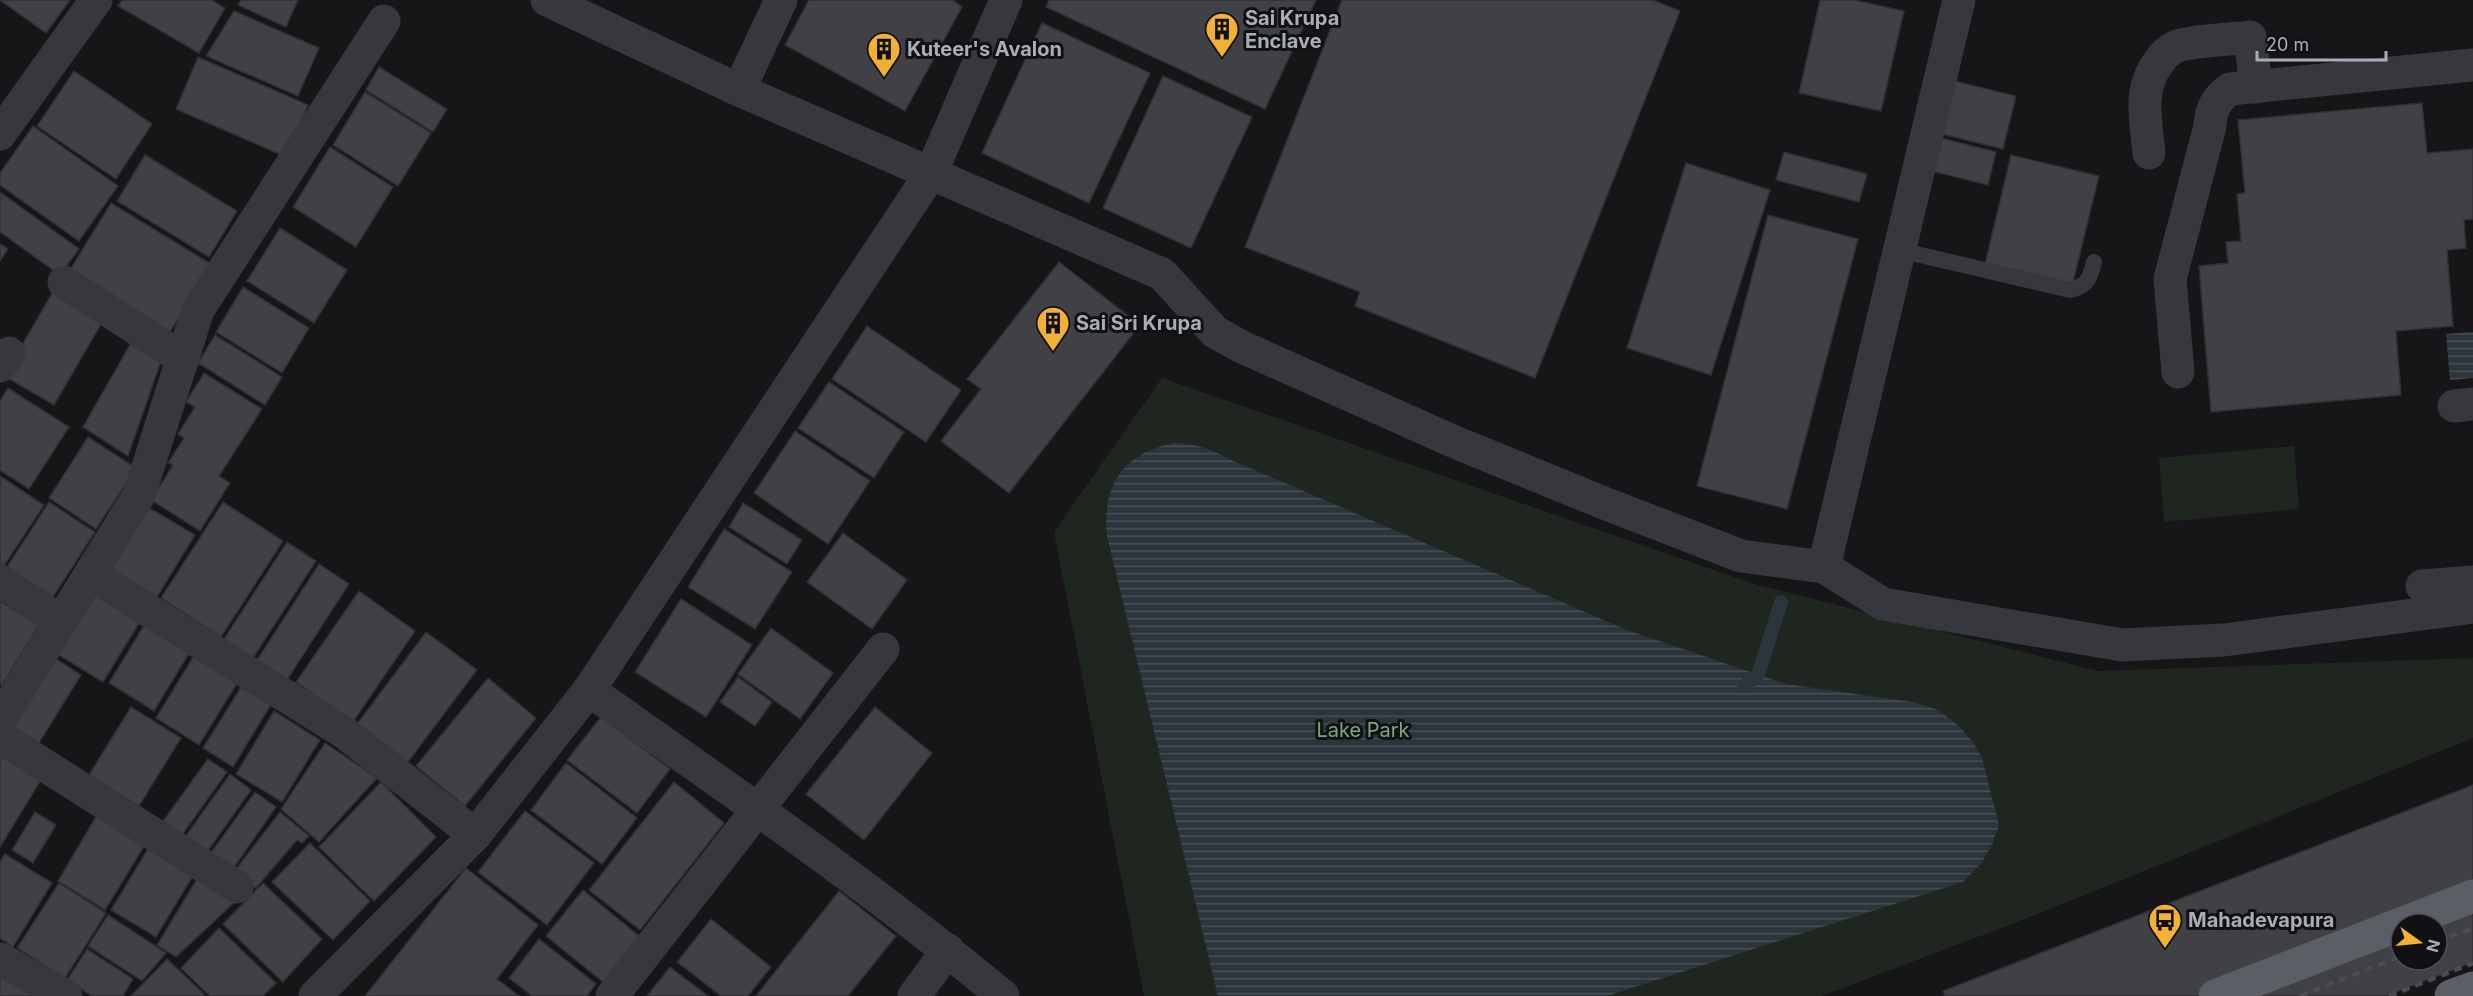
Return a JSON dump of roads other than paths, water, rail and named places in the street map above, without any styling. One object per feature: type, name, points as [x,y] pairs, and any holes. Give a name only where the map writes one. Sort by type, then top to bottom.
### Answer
[{"type":"highway","points":[[2215,996],[2473,896]]},
{"type":"highway","points":[[2451,996],[2473,988]]},
{"type":"street","points":[[0,134],[96,0]]},
{"type":"street","points":[[547,0],[740,90],[1162,274],[1215,332],[1242,347],[1457,443],[1741,556],[1824,567],[1883,604],[2122,645],[2224,640],[2473,607]]},
{"type":"street","points":[[740,90],[781,0]]},
{"type":"street","points":[[315,996],[475,835],[589,690],[931,173],[1006,0]]},
{"type":"street","points":[[1824,567],[1959,0]]},
{"type":"street","points":[[0,720],[139,495],[198,310],[384,21]]},
{"type":"street","points":[[2149,153],[2144,104],[2145,87],[2157,64],[2175,46],[2250,37],[2256,87]]},
{"type":"street","points":[[2178,372],[2170,279],[2210,126],[2211,112],[2217,100],[2230,89],[2473,65]]},
{"type":"street","points":[[64,282],[183,359]]},
{"type":"street","points":[[90,574],[345,733],[475,835]]},
{"type":"street","points":[[0,581],[62,621]]},
{"type":"street","points":[[2422,586],[2473,582]]},
{"type":"street","points":[[612,996],[884,648]]},
{"type":"street","points":[[589,690],[758,809],[948,950],[1003,996]]},
{"type":"street","points":[[0,737],[237,887]]},
{"type":"street","points":[[914,996],[948,950]]},
{"type":"street","points":[[0,959],[66,996]]},
{"type":"lane","points":[[1899,250],[2070,290],[2083,287],[2090,279],[2094,262]]},
{"type":"waterway","points":[[1744,686],[1758,675],[1781,602]]},
{"type":"railway","points":[[2449,937],[2473,928]]},
{"type":"railway","points":[[2300,996],[2389,961]]},
{"type":"railway","points":[[2389,996],[2473,963]]},
{"type":"place","name":"Sai Krupa Enclave","points":[[1222,58]]},
{"type":"place","name":"Kuteer's Avalon","points":[[884,78]]},
{"type":"place","name":"Sai Sri Krupa","points":[[1053,352]]},
{"type":"place","name":"Mahadevapura","points":[[2165,949]]},
{"type":"park label","name":"Lake Park","points":[[1363,730]]}]
